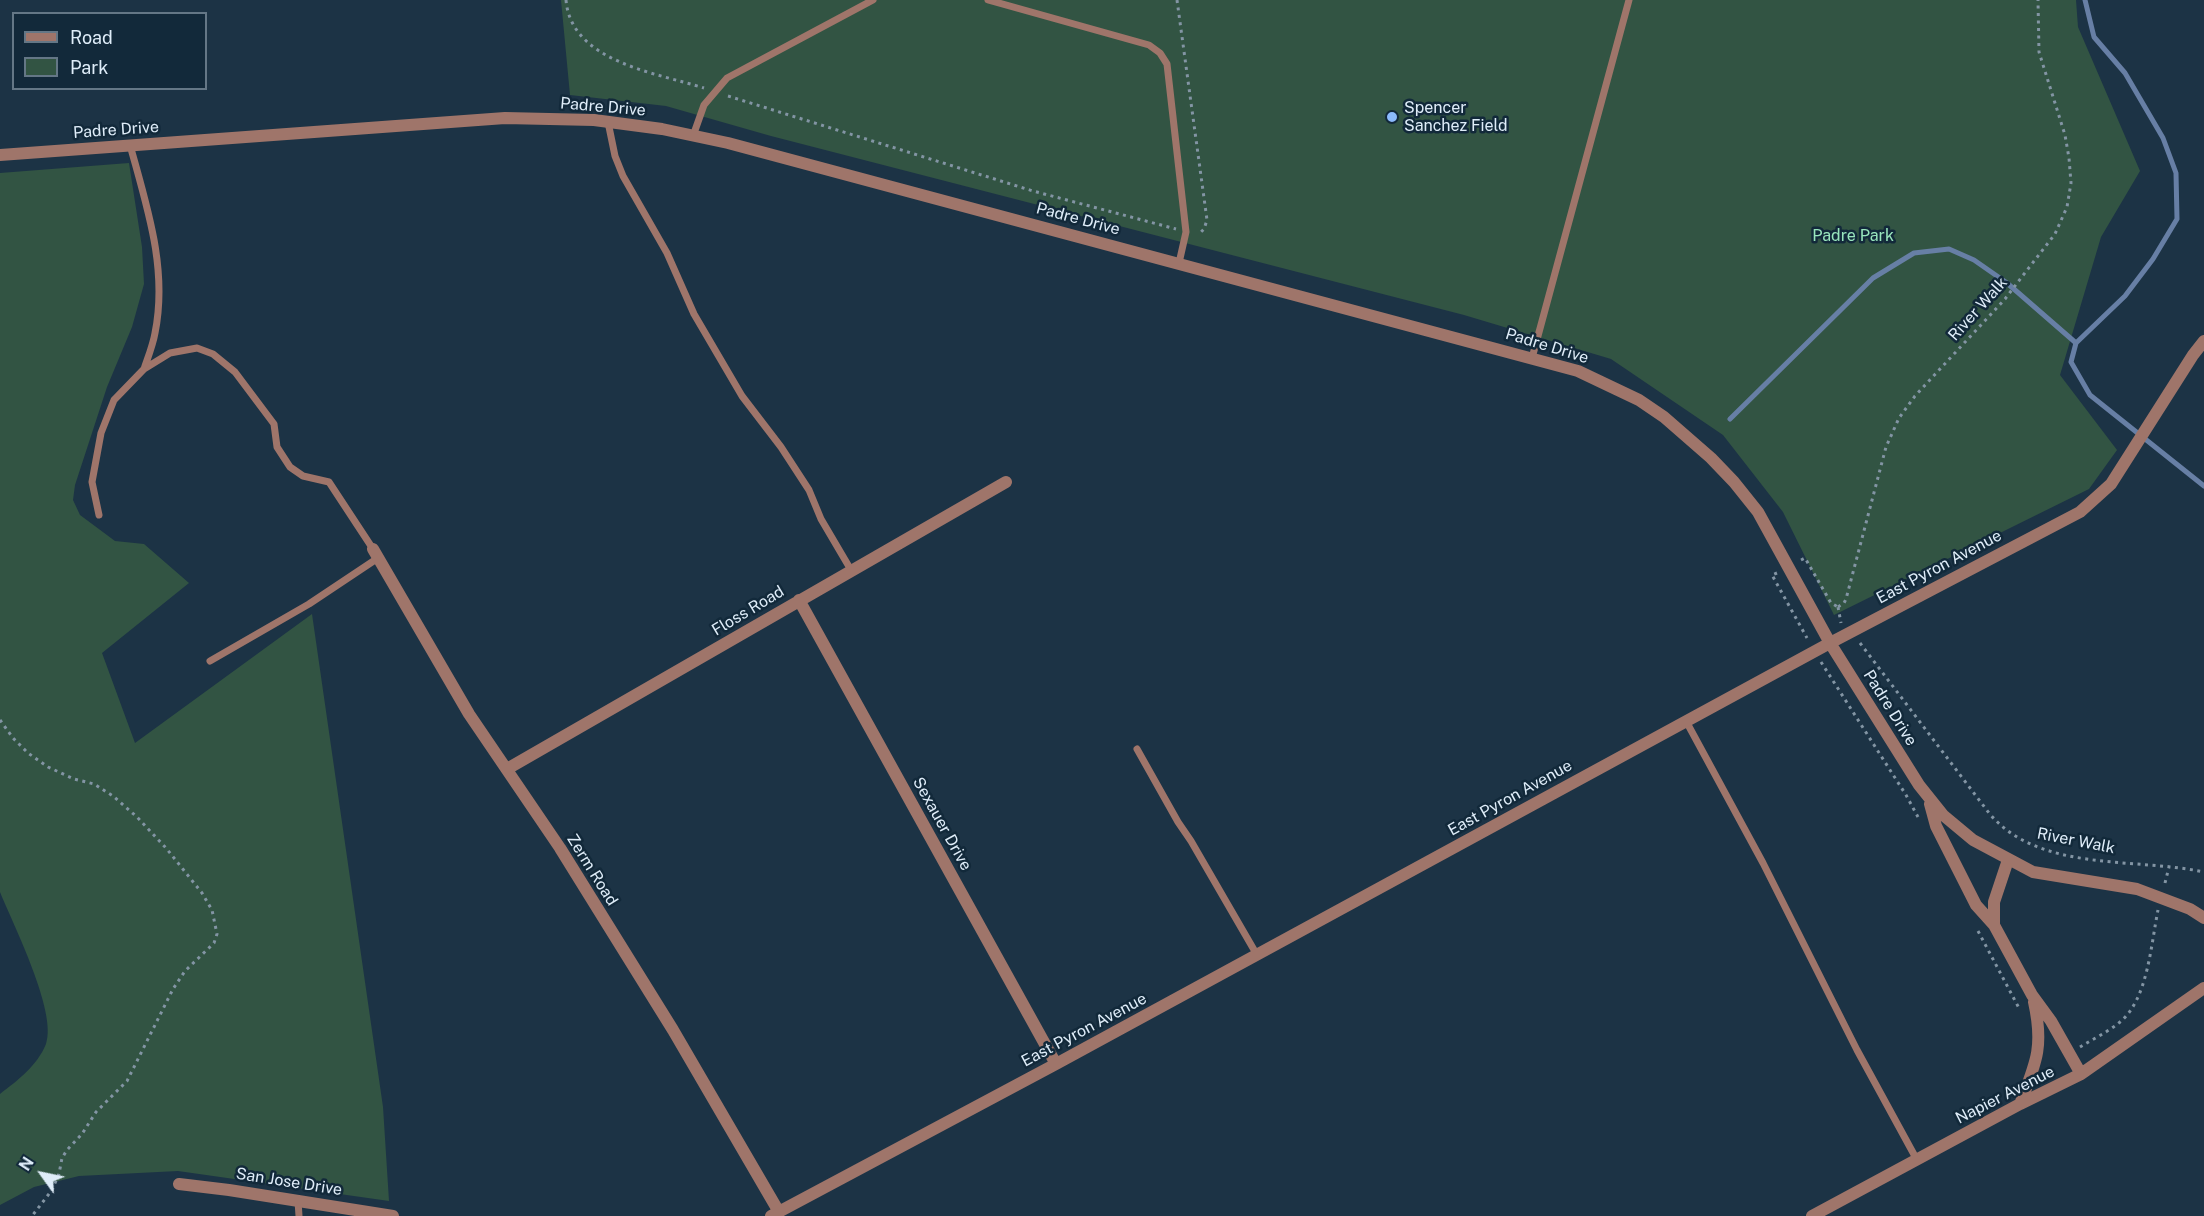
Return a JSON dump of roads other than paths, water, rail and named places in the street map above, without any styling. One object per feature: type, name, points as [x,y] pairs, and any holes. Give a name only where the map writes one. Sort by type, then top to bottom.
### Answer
[{"type":"street","name":"Padre Drive","points":[[0,155],[505,118],[608,122],[693,135],[728,143],[1578,371],[1639,400],[1664,417],[1711,458],[1734,482],[1758,512],[1830,643],[1929,800],[1943,815],[1973,840],[2033,872],[2137,889],[2190,909],[2204,918]]},
{"type":"street","name":"East Pyron Avenue","points":[[775,1214],[1056,1064],[1830,643],[2080,512],[2111,484],[2204,341]]},
{"type":"street","name":"Floss Road","points":[[507,770],[1006,482]]},
{"type":"street","name":"Zerm Road","points":[[376,553],[469,714],[560,848],[674,1030],[775,1214]]},
{"type":"street","name":"Sexauer Drive","points":[[799,600],[1056,1064]]},
{"type":"street","name":"Padre Drive","points":[[1929,800],[1936,826],[1976,905],[1995,925],[2032,995],[2051,1022],[2081,1074]]},
{"type":"street","points":[[1995,925],[1994,902],[2008,860]]},
{"type":"street","name":"Napier Avenue","points":[[1812,1216],[2020,1104],[2081,1074],[2204,988]]},
{"type":"street","name":"Padre Drive","points":[[2020,1104],[2039,1046],[2039,1026],[2032,995]]},
{"type":"street","name":"San Jose Drive","points":[[179,1184],[393,1216]]},
{"type":"lane","points":[[693,135],[704,105],[727,78],[873,0]]},
{"type":"lane","points":[[988,0],[1149,45],[1160,53],[1167,64],[1186,232],[1179,263]]},
{"type":"lane","points":[[1532,358],[1629,0]]},
{"type":"lane","points":[[608,122],[615,156],[623,176],[667,253],[694,314],[742,396],[781,447],[809,490],[821,519],[851,570]]},
{"type":"lane","points":[[130,145],[155,238],[160,286],[155,334],[144,369]]},
{"type":"lane","points":[[99,515],[92,482],[100,433],[114,400],[144,369],[170,353],[197,348],[213,354],[235,372],[274,424],[277,447],[290,467],[303,476],[328,482],[376,553],[309,604],[210,661]]},
{"type":"lane","points":[[1686,721],[1762,863],[1857,1050],[1917,1160]]},
{"type":"lane","points":[[1137,749],[1257,955]]},
{"type":"lane","points":[[298,1201],[299,1216]]},
{"type":"waterway","points":[[2085,0],[2094,37],[2125,73],[2163,138],[2176,173],[2177,219],[2153,259],[2125,296],[2076,343],[2071,362],[2090,395],[2204,486]]},
{"type":"waterway","points":[[1730,419],[1873,278],[1914,253],[1949,249],[1974,260],[2007,283],[2076,343]]},
{"type":"place","name":"Spencer Sanchez Field","points":[[1392,117]]},
{"type":"park label","name":"Padre Park","points":[[1853,236]]}]
